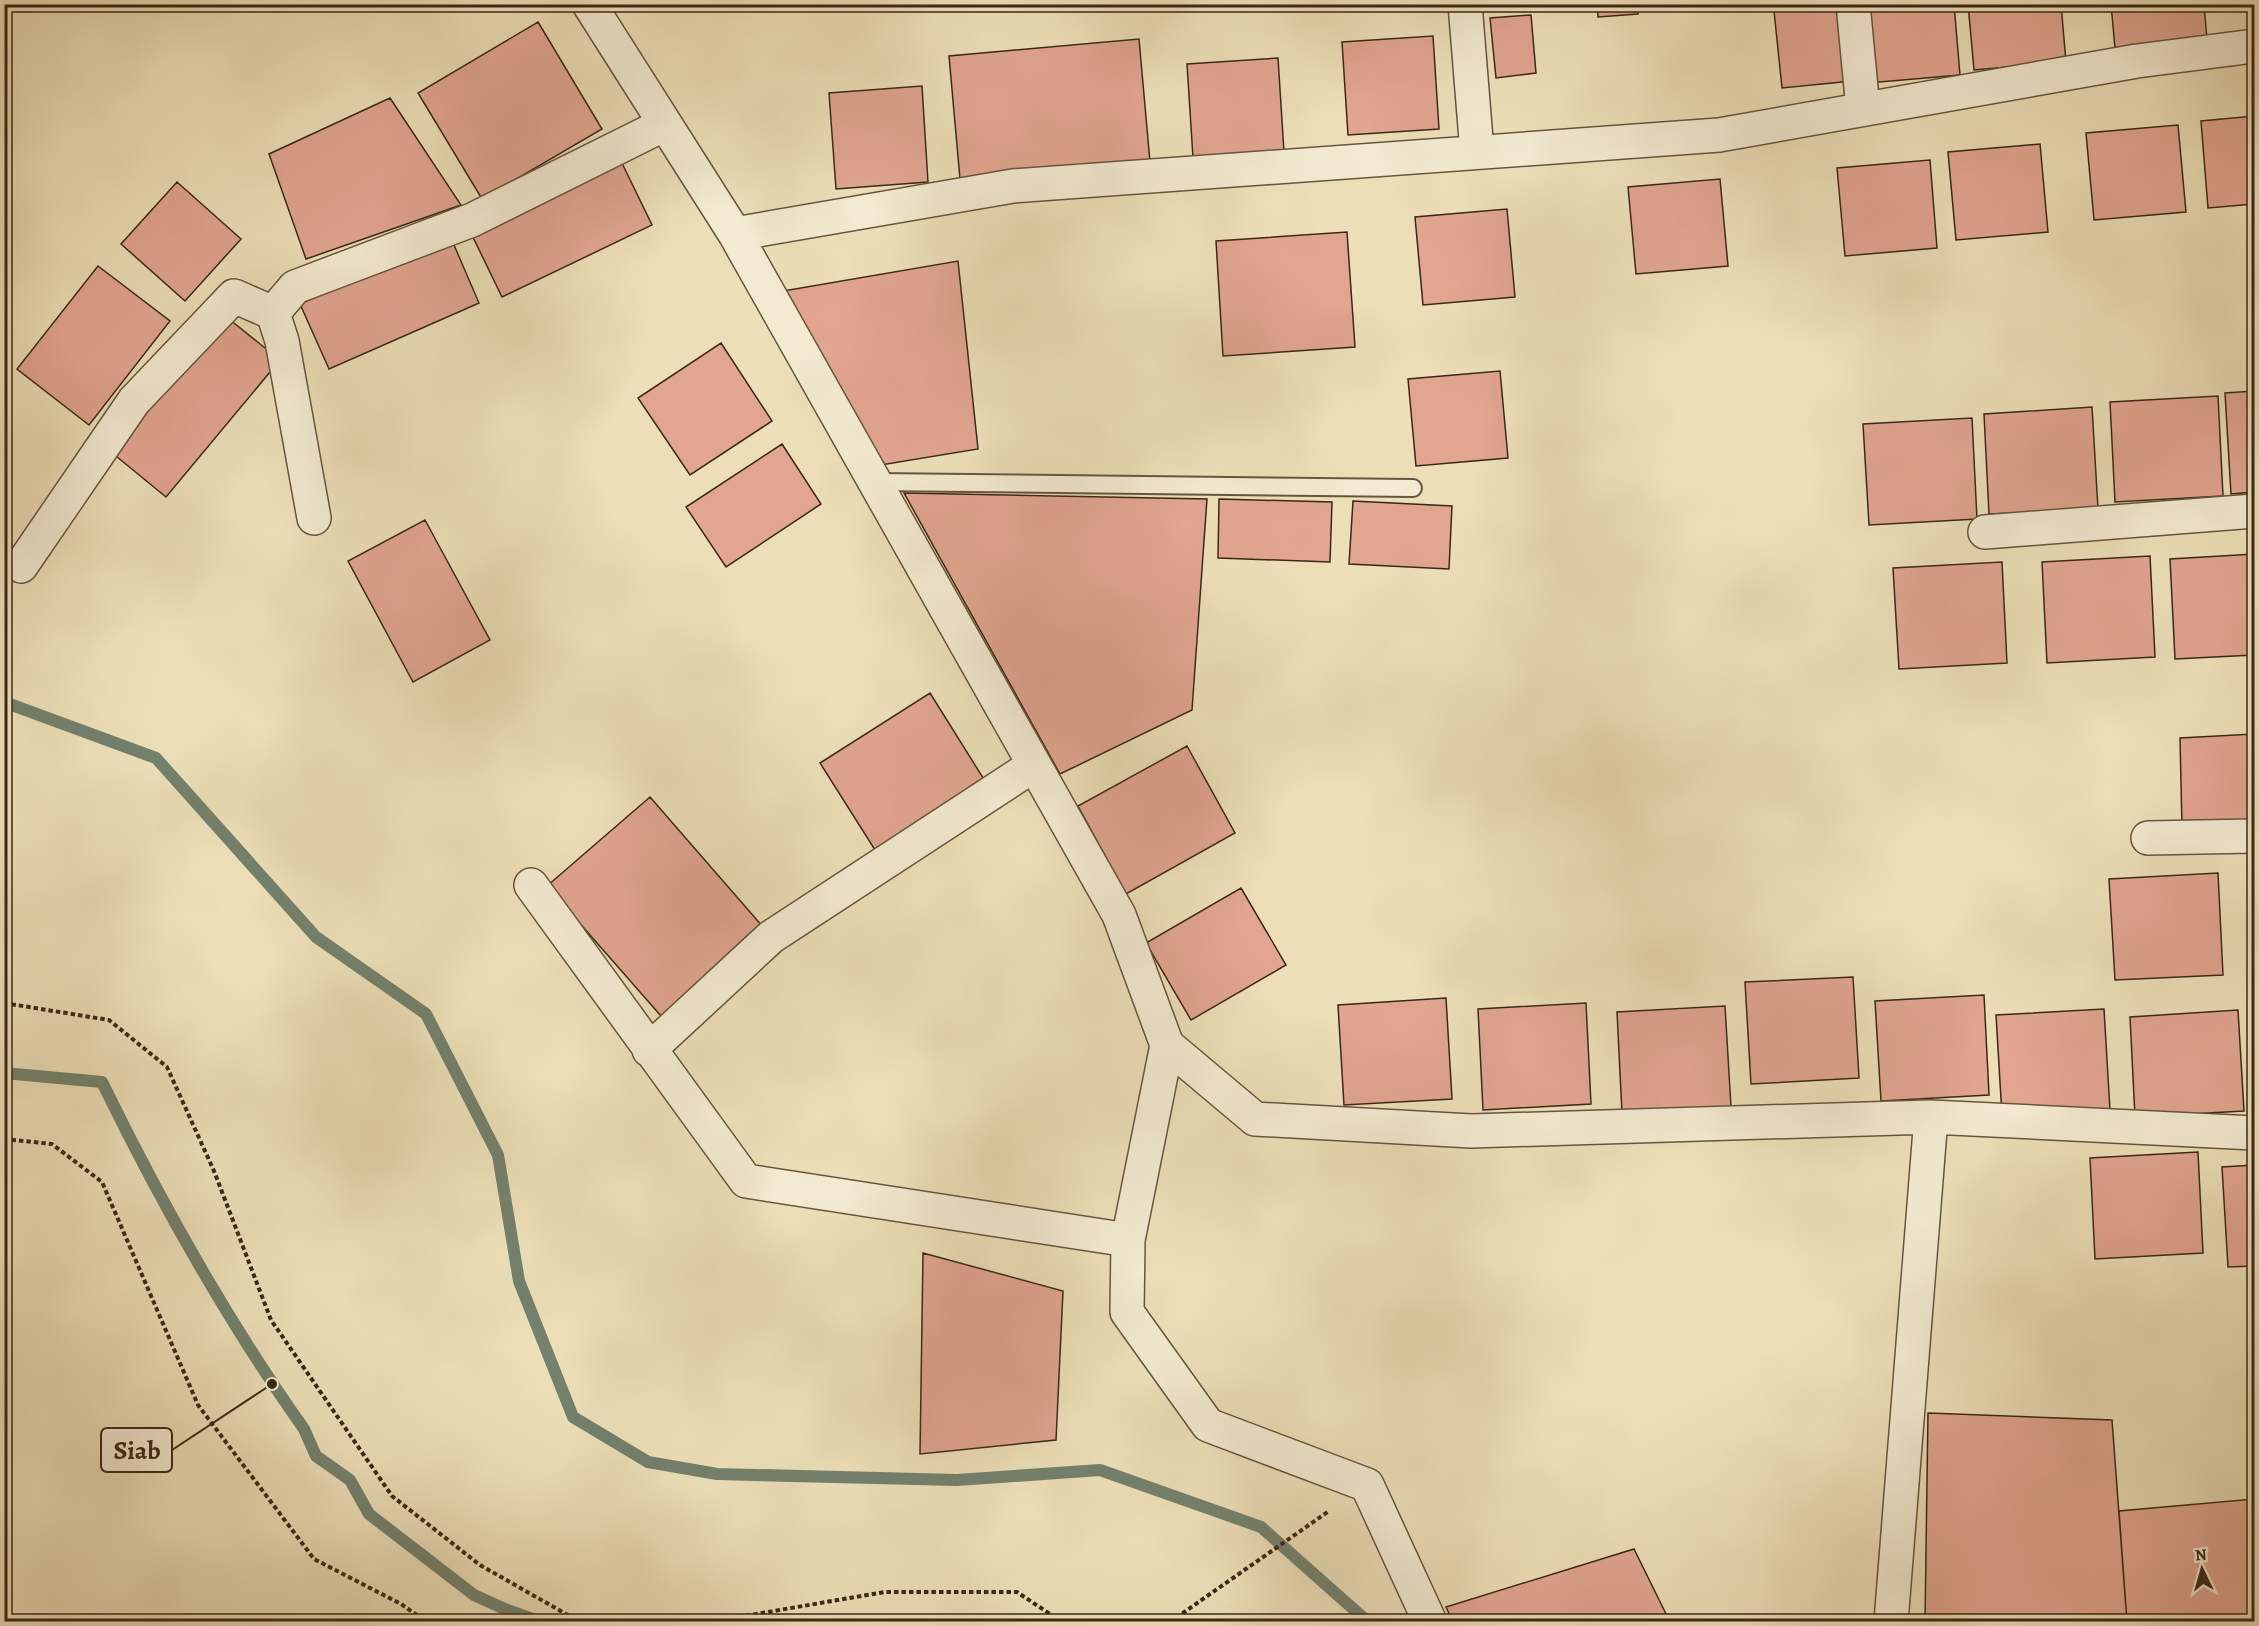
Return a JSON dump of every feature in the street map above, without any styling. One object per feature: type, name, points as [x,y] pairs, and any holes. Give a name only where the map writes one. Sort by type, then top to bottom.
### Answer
[{"type":"street","points":[[588,4],[735,234],[1119,915],[1167,1045],[1255,1119],[1471,1131],[1931,1117],[2254,1133]]},
{"type":"street","points":[[1465,4],[1477,152]]},
{"type":"street","points":[[1852,4],[1863,109]]},
{"type":"street","points":[[735,234],[1013,186],[1719,135],[2137,61],[2254,46]]},
{"type":"street","points":[[273,313],[295,287],[472,220],[665,124]]},
{"type":"street","points":[[21,566],[134,401],[234,296],[273,313],[282,341],[314,518]]},
{"type":"street","points":[[1985,532],[2254,511]]},
{"type":"street","points":[[649,1050],[771,937],[1034,765]]},
{"type":"street","points":[[2148,838],[2254,836]]},
{"type":"street","points":[[531,885],[746,1181],[1128,1240]]},
{"type":"street","points":[[1167,1045],[1128,1240],[1127,1312],[1208,1425],[1367,1485],[1430,1622]]},
{"type":"street","points":[[1891,1622],[1931,1117]]},
{"type":"lane","points":[[874,482],[1413,488]]},
{"type":"path","points":[[4,1003],[109,1020],[166,1067],[214,1171],[271,1320],[392,1497],[480,1565],[580,1622]]},
{"type":"path","points":[[4,1138],[52,1144],[102,1182],[198,1405],[314,1559],[401,1604],[428,1622]]},
{"type":"path","points":[[1170,1622],[1294,1535]]},
{"type":"path","points":[[709,1622],[885,1592],[1017,1592],[1062,1622]]},
{"type":"building","points":[[1597,4],[1638,4],[1638,14],[1598,17]]},
{"type":"building","points":[[1845,4],[1852,81],[1782,88],[1774,11]]},
{"type":"building","points":[[1861,4],[1954,4],[1960,75],[1868,83]]},
{"type":"building","points":[[1968,4],[2061,4],[2066,62],[1974,70]]},
{"type":"building","points":[[2111,4],[2204,4],[2207,40],[2115,48]]},
{"type":"building","points":[[1531,15],[1536,73],[1496,78],[1490,18]]},
{"type":"building","points":[[538,22],[602,129],[482,199],[418,93]]},
{"type":"building","points":[[1433,36],[1439,129],[1348,135],[1342,42]]},
{"type":"building","points":[[1139,39],[1150,162],[960,179],[949,56]]},
{"type":"building","points":[[1278,58],[1284,152],[1193,158],[1187,64]]},
{"type":"building","points":[[922,86],[928,182],[836,189],[829,93]]},
{"type":"building","points":[[390,98],[461,205],[306,259],[269,154]]},
{"type":"building","points":[[2254,116],[2254,204],[2208,208],[2201,121]]},
{"type":"building","points":[[2178,125],[2186,212],[2094,220],[2086,133]]},
{"type":"building","points":[[2040,144],[2048,232],[1956,240],[1948,152]]},
{"type":"building","points":[[619,157],[652,225],[502,297],[469,229]]},
{"type":"building","points":[[1930,160],[1937,248],[1845,256],[1837,168]]},
{"type":"building","points":[[1720,179],[1728,266],[1636,274],[1628,187]]},
{"type":"building","points":[[177,182],[241,239],[185,301],[121,244]]},
{"type":"building","points":[[1507,209],[1515,297],[1423,305],[1415,217]]},
{"type":"building","points":[[1347,232],[1355,347],[1223,356],[1216,241]]},
{"type":"building","points":[[451,238],[479,303],[329,369],[300,304]]},
{"type":"building","points":[[958,261],[978,449],[881,465],[783,291]]},
{"type":"building","points":[[98,266],[170,321],[89,425],[17,369]]},
{"type":"building","points":[[224,315],[280,360],[166,497],[111,452]]},
{"type":"building","points":[[721,343],[772,421],[690,475],[638,398]]},
{"type":"building","points":[[1500,371],[1508,458],[1416,466],[1408,379]]},
{"type":"building","points":[[2254,391],[2254,492],[2231,494],[2225,393]]},
{"type":"building","points":[[2218,396],[2223,496],[2115,502],[2110,402]]},
{"type":"building","points":[[2092,407],[2098,509],[1989,514],[1984,414]]},
{"type":"building","points":[[1972,418],[1977,519],[1869,525],[1863,424]]},
{"type":"building","points":[[782,444],[821,504],[726,567],[686,507]]},
{"type":"building","points":[[904,493],[1207,499],[1192,710],[1060,774]]},
{"type":"building","points":[[1219,499],[1332,502],[1330,562],[1218,558]]},
{"type":"building","points":[[1353,501],[1452,506],[1449,569],[1349,564]]},
{"type":"building","points":[[425,520],[490,640],[413,682],[348,561]]},
{"type":"building","points":[[2254,554],[2254,655],[2175,659],[2170,559]]},
{"type":"building","points":[[2150,556],[2155,657],[2047,663],[2042,562]]},
{"type":"building","points":[[2002,562],[2007,663],[1899,669],[1893,568]]},
{"type":"building","points":[[930,693],[985,781],[875,850],[820,763]]},
{"type":"building","points":[[2254,734],[2254,827],[2182,828],[2180,738]]},
{"type":"building","points":[[1187,746],[1235,833],[1126,894],[1078,806]]},
{"type":"building","points":[[650,797],[763,927],[661,1016],[547,886]]},
{"type":"building","points":[[2218,873],[2223,975],[2115,980],[2109,879]]},
{"type":"building","points":[[1241,888],[1286,965],[1191,1020],[1146,943]]},
{"type":"building","points":[[1853,977],[1859,1078],[1751,1084],[1745,982]]},
{"type":"building","points":[[1984,995],[1989,1095],[1881,1101],[1875,1001]]},
{"type":"building","points":[[1446,998],[1452,1099],[1344,1105],[1338,1005]]},
{"type":"building","points":[[1586,1003],[1591,1104],[1483,1110],[1478,1009]]},
{"type":"building","points":[[1725,1006],[1731,1107],[1622,1113],[1617,1012]]},
{"type":"building","points":[[2104,1009],[2110,1110],[2002,1116],[1996,1015]]},
{"type":"building","points":[[2238,1010],[2244,1111],[2135,1117],[2130,1017]]},
{"type":"building","points":[[2198,1152],[2203,1253],[2095,1259],[2090,1158]]},
{"type":"building","points":[[2254,1165],[2254,1266],[2228,1267],[2222,1167]]},
{"type":"building","points":[[923,1253],[1063,1291],[1056,1440],[920,1454]]},
{"type":"building","points":[[1928,1413],[2112,1420],[2127,1622],[1925,1622]]},
{"type":"building","points":[[2254,1499],[2254,1622],[2127,1622],[2119,1511]]},
{"type":"building","points":[[1634,1549],[1670,1622],[1453,1622],[1446,1607]]},
{"type":"waterway","points":[[4,702],[156,758],[316,937],[426,1014],[498,1155],[519,1281],[573,1417],[648,1462],[717,1474],[957,1480],[1100,1470],[1261,1527],[1368,1622]]},
{"type":"waterway","points":[[4,1073],[102,1082],[147,1172],[196,1260],[221,1303],[304,1429],[316,1456],[350,1480],[369,1514],[474,1595],[541,1622]]},
{"type":"place","name":"Siab","points":[[272,1384]]}]
